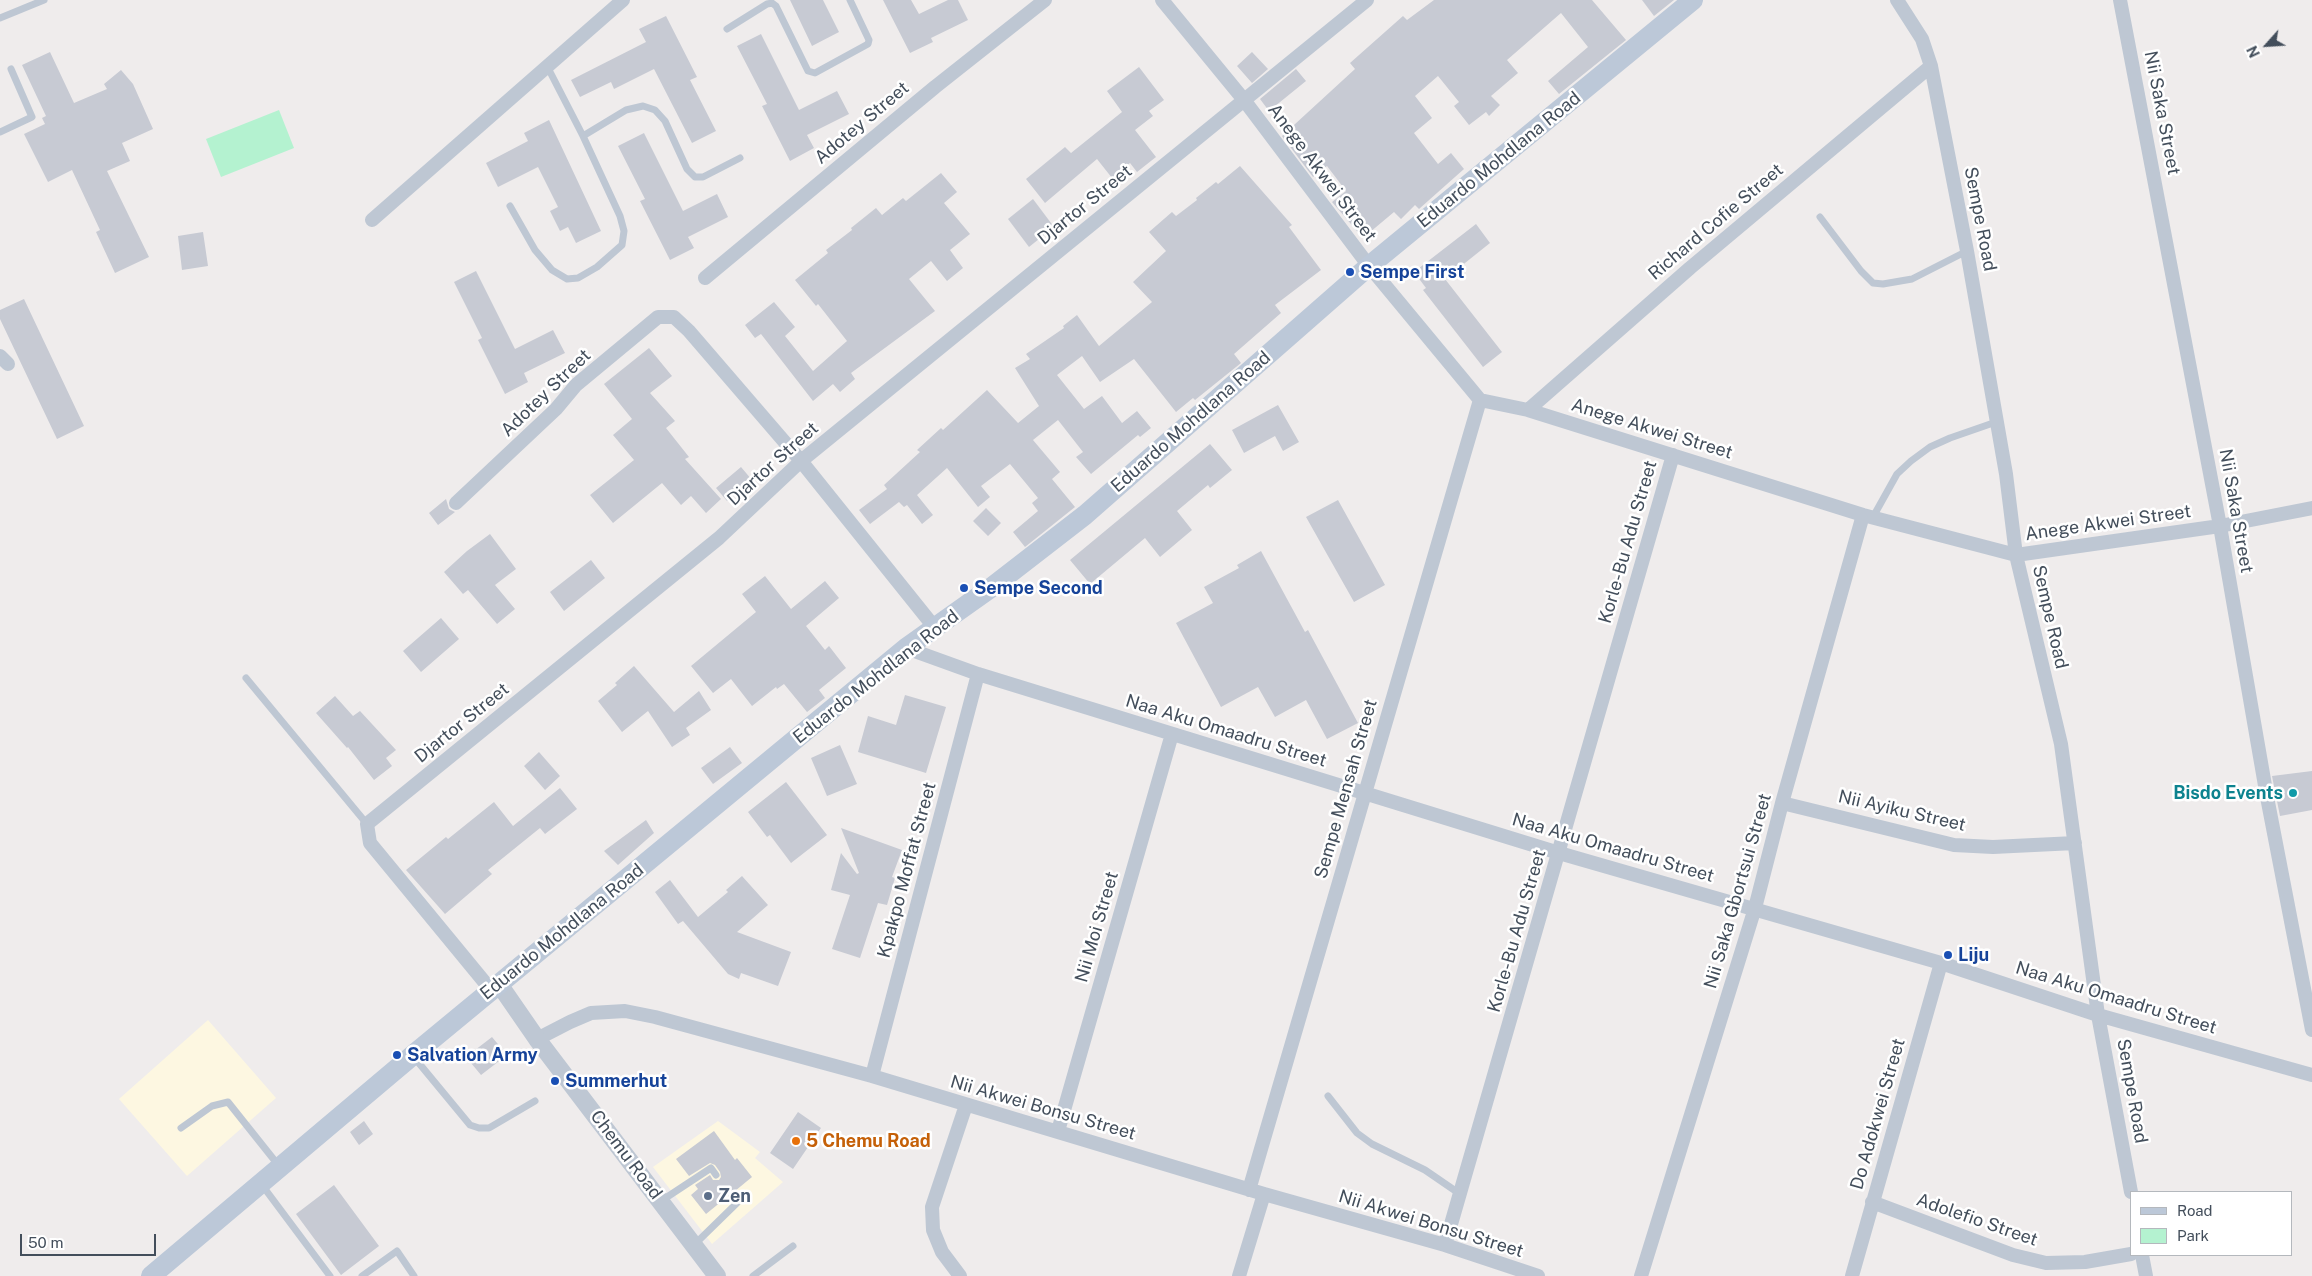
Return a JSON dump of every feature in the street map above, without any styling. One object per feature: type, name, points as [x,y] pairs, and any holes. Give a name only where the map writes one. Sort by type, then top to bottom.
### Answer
[{"type":"main road","name":"Eduardo Mohdlana Road","points":[[159,1274],[279,1166],[906,648],[1085,515],[1369,266],[1489,170],[1693,0]]},
{"type":"street","points":[[372,220],[623,0]]},
{"type":"street","name":"Adotey Street","points":[[705,278],[935,87],[1044,0]]},
{"type":"street","name":"Anege Akwei Street","points":[[1162,0],[1244,100],[1369,266],[1480,400],[1528,410],[1868,516],[2016,554],[2220,526],[2312,508]]},
{"type":"street","name":"Djartor Street","points":[[367,824],[718,538],[801,461],[1367,0]]},
{"type":"street","name":"Sempe Road","points":[[1897,0],[1922,40],[1931,66],[1968,251],[2006,474],[2016,554],[2061,744],[2098,1015],[2131,1191]]},
{"type":"street","name":"Nii Saka Street","points":[[2120,0],[2220,526],[2267,797],[2312,1030]]},
{"type":"street","name":"Richard Cofie Street","points":[[1528,410],[1690,268],[1931,66]]},
{"type":"street","name":"Adotey Street","points":[[456,503],[556,409],[576,385],[658,317],[666,316],[674,317],[689,331],[801,461]]},
{"type":"street","name":"Sempe Mensah Street","points":[[1249,1190],[1480,400]]},
{"type":"street","name":"Korle-Bu Adu Street","points":[[1445,1245],[1673,454]]},
{"type":"street","points":[[801,461],[935,628]]},
{"type":"street","name":"Nii Saka Gbortsui Street","points":[[1641,1276],[1755,908],[1782,802],[1868,516]]},
{"type":"street","name":"Naa Aku Omaadru Street","points":[[906,648],[978,674],[1364,794],[1559,853],[1942,963],[2098,1015],[2312,1075]]},
{"type":"street","name":"Kpakpo Moffat Street","points":[[872,1076],[978,674]]},
{"type":"street","name":"Nii Moi Street","points":[[1058,1131],[1172,734]]},
{"type":"street","name":"Nii Ayiku Street","points":[[1782,802],[1954,845],[1993,848],[2075,843]]},
{"type":"street","points":[[367,824],[370,843],[495,987]]},
{"type":"street","name":"Do Adokwei Street","points":[[1852,1276],[1942,963]]},
{"type":"street","name":"Chemu Road","points":[[495,987],[695,1244],[717,1276]]},
{"type":"street","name":"Nii Akwei Bonsu Street","points":[[537,1039],[570,1022],[591,1014],[625,1011],[655,1017],[872,1076],[1249,1190],[1445,1245],[1538,1276]]},
{"type":"street","points":[[960,1276],[942,1252],[933,1230],[932,1207],[966,1105]]},
{"type":"street","points":[[1239,1276],[1264,1194]]},
{"type":"street","name":"Adolefio Street","points":[[1872,1202],[2013,1256],[2046,1263],[2085,1262],[2130,1254]]},
{"type":"street","points":[[2142,1256],[2146,1276]]},
{"type":"lane","points":[[0,18],[44,0]]},
{"type":"lane","points":[[726,29],[767,4],[772,3],[776,6],[808,71],[815,73],[868,44],[869,40],[850,0]]},
{"type":"lane","points":[[510,206],[535,250],[552,270],[567,279],[578,278],[613,255],[622,245],[624,231],[620,216],[583,136],[547,65]]},
{"type":"lane","points":[[0,132],[32,117],[11,69]]},
{"type":"lane","points":[[583,136],[626,110],[644,106],[655,110],[665,120],[687,170],[695,177],[703,177],[740,158]]},
{"type":"lane","points":[[1820,217],[1861,271],[1874,283],[1883,284],[1912,279],[1968,251]]},
{"type":"lane","points":[[1868,516],[1897,474],[1930,447],[1996,422]]},
{"type":"lane","points":[[246,678],[367,824]]},
{"type":"lane","points":[[413,1055],[470,1125],[479,1128],[489,1128],[535,1101]]},
{"type":"lane","points":[[1328,1096],[1357,1133],[1372,1144],[1425,1170],[1460,1194]]},
{"type":"lane","points":[[181,1128],[212,1106],[228,1102],[279,1166]]},
{"type":"lane","points":[[661,1201],[711,1168],[716,1175]]},
{"type":"lane","points":[[261,1183],[330,1276]]},
{"type":"lane","points":[[695,1244],[738,1202],[731,1194]]},
{"type":"lane","points":[[753,1276],[793,1246]]},
{"type":"lane","points":[[362,1276],[397,1251],[414,1276]]},
{"type":"shaded area","points":[[208,1020],[276,1098],[187,1176],[119,1099]]},
{"type":"shaded area","points":[[718,1121],[760,1152],[755,1158],[783,1182],[712,1244],[653,1167]]},
{"type":"green space","points":[[279,110],[294,148],[221,177],[206,139]]},
{"type":"building","points":[[790,0],[823,0],[839,32],[812,46]]},
{"type":"building","points":[[883,0],[911,0],[919,14],[948,0],[958,0],[968,20],[931,38],[933,42],[910,53]]},
{"type":"building","points":[[1434,0],[1592,0],[1626,40],[1559,94],[1548,81],[1588,47],[1561,13],[1507,60],[1518,73],[1491,96],[1500,105],[1489,116],[1486,112],[1469,125],[1454,106],[1459,102],[1438,76],[1415,96],[1432,118],[1414,133],[1438,164],[1451,153],[1464,169],[1419,209],[1415,205],[1401,219],[1394,212],[1363,238],[1332,202],[1346,191],[1327,166],[1313,177],[1282,136],[1355,69],[1350,63],[1403,16],[1407,20]]},
{"type":"building","points":[[1642,0],[1674,0],[1654,16]]},
{"type":"building","points":[[666,16],[697,77],[690,80],[716,131],[692,143],[654,69],[614,89],[611,82],[580,97],[571,80],[646,42],[639,29]]},
{"type":"building","points":[[761,34],[799,110],[837,91],[849,114],[807,135],[814,148],[790,161],[762,106],[767,104],[737,46]]},
{"type":"building","points":[[50,52],[74,103],[107,89],[104,84],[121,70],[133,84],[153,129],[122,143],[130,161],[107,171],[149,257],[115,273],[96,232],[100,230],[72,170],[48,182],[24,134],[45,124],[42,118],[46,116],[22,65]]},
{"type":"building","points":[[1252,52],[1268,69],[1252,83],[1237,66]]},
{"type":"building","points":[[1139,67],[1164,100],[1149,111],[1153,116],[1135,130],[1156,157],[1137,172],[1130,163],[1112,178],[1097,159],[1045,203],[1026,179],[1065,147],[1071,153],[1122,112],[1107,91]]},
{"type":"building","points":[[1296,69],[1306,81],[1269,111],[1260,99]]},
{"type":"building","points":[[549,120],[601,231],[576,243],[568,227],[560,231],[550,211],[558,207],[538,167],[498,187],[486,163],[528,141],[524,133]]},
{"type":"building","points":[[644,133],[683,211],[717,194],[728,217],[688,237],[694,248],[670,260],[640,201],[645,199],[618,146]]},
{"type":"building","points":[[1240,166],[1292,225],[1289,227],[1321,270],[1275,305],[1281,313],[1234,354],[1241,363],[1195,400],[1193,398],[1176,412],[1134,359],[1100,382],[1082,356],[1057,375],[1084,409],[1102,396],[1122,423],[1137,411],[1151,428],[1140,437],[1138,435],[1091,474],[1076,457],[1083,452],[1058,420],[1033,440],[1060,472],[1052,479],[1075,507],[1025,547],[1013,532],[1038,511],[1032,503],[1038,498],[1010,464],[981,486],[990,497],[978,507],[947,468],[917,495],[933,515],[922,524],[907,505],[904,507],[899,502],[870,524],[859,510],[887,489],[884,485],[920,452],[917,450],[941,428],[943,430],[987,390],[1018,423],[1039,406],[1015,368],[1030,359],[1026,354],[1064,328],[1063,326],[1077,315],[1099,346],[1152,302],[1133,282],[1166,251],[1149,232],[1172,212],[1176,216],[1216,182],[1218,184]]},
{"type":"building","points":[[941,173],[957,192],[944,203],[970,234],[950,250],[963,268],[947,281],[931,261],[909,279],[935,311],[851,373],[855,379],[840,392],[833,384],[813,401],[761,334],[755,338],[745,325],[774,302],[795,327],[785,336],[813,371],[847,341],[818,304],[816,306],[795,280],[828,253],[826,250],[876,208],[882,215],[903,198],[906,201]]},
{"type":"building","points":[[1033,199],[1054,227],[1029,247],[1008,219]]},
{"type":"building","points":[[1476,224],[1490,243],[1445,279],[1502,352],[1483,367],[1423,290],[1426,288],[1414,272]]},
{"type":"building","points":[[203,232],[208,266],[182,270],[178,236]]},
{"type":"building","points":[[476,271],[515,349],[553,330],[565,353],[524,373],[528,382],[505,394],[478,340],[482,338],[454,282]]},
{"type":"building","points":[[24,299],[84,426],[57,439],[0,319],[0,310]]},
{"type":"building","points":[[649,348],[672,376],[650,393],[675,421],[666,428],[689,457],[685,459],[721,499],[706,513],[691,496],[681,505],[662,483],[613,523],[590,495],[634,460],[613,435],[632,419],[604,384]]},
{"type":"building","points":[[1278,405],[1299,442],[1283,451],[1275,436],[1244,453],[1232,430]]},
{"type":"building","points":[[1210,444],[1232,470],[1210,488],[1208,485],[1177,511],[1192,530],[1160,557],[1145,538],[1090,584],[1070,560]]},
{"type":"building","points":[[741,467],[752,480],[727,501],[716,488]]},
{"type":"building","points":[[446,499],[449,509],[455,512],[438,525],[429,513]]},
{"type":"building","points":[[1338,500],[1385,585],[1354,602],[1306,517]]},
{"type":"building","points":[[986,508],[1001,523],[988,536],[973,521]]},
{"type":"building","points":[[490,534],[516,569],[495,585],[515,609],[497,624],[468,590],[463,594],[444,572],[467,551]]},
{"type":"building","points":[[1261,551],[1305,632],[1308,630],[1358,723],[1327,739],[1306,700],[1275,717],[1258,687],[1221,707],[1176,623],[1213,603],[1204,587],[1239,568],[1237,565]]},
{"type":"building","points":[[591,560],[605,578],[564,611],[550,592]]},
{"type":"building","points":[[765,576],[791,609],[825,581],[839,598],[806,626],[825,650],[829,646],[846,668],[819,690],[825,698],[807,712],[784,684],[777,689],[776,687],[752,706],[731,679],[713,693],[691,666],[756,612],[742,594]]},
{"type":"building","points":[[441,618],[459,639],[421,672],[403,651]]},
{"type":"building","points":[[634,666],[674,712],[699,691],[711,710],[686,728],[690,735],[672,747],[648,711],[622,732],[598,701],[617,685],[615,683]]},
{"type":"building","points":[[905,695],[946,707],[926,773],[858,752],[868,716],[896,725]]},
{"type":"building","points":[[335,696],[353,716],[360,711],[396,750],[386,758],[392,766],[374,780],[348,747],[316,713]]},
{"type":"building","points":[[840,745],[857,784],[827,796],[811,758]]},
{"type":"building","points":[[730,747],[742,763],[713,784],[701,768]]},
{"type":"building","points":[[539,752],[560,776],[545,790],[524,766]]},
{"type":"building","name":"Bisdo Events","points":[[2312,771],[2312,810],[2280,816],[2272,776]]},
{"type":"building","points":[[786,782],[827,835],[791,863],[770,835],[767,837],[748,812]]},
{"type":"building","points":[[560,788],[577,809],[545,834],[540,828],[488,870],[492,874],[445,914],[406,870],[446,837],[448,839],[494,802],[513,826]]},
{"type":"building","points":[[646,820],[654,833],[618,865],[604,851]]},
{"type":"building","points":[[841,828],[902,850],[892,877],[895,878],[887,905],[878,903],[860,958],[832,949],[850,895],[831,890],[841,853],[857,874],[859,873]]},
{"type":"building","points":[[742,876],[768,905],[737,932],[791,952],[778,986],[741,973],[739,979],[728,974],[683,921],[678,924],[655,892],[670,880],[698,917],[728,892],[726,890]]},
{"type":"building","points":[[492,1037],[507,1055],[481,1075],[466,1057]]},
{"type":"building","name":"5 Chemu Road","points":[[798,1112],[821,1128],[793,1169],[770,1153]]},
{"type":"building","points":[[364,1121],[373,1134],[359,1145],[350,1132]]},
{"type":"building","points":[[714,1131],[735,1160],[737,1158],[752,1177],[735,1191],[728,1190],[727,1197],[706,1214],[691,1195],[698,1189],[695,1185],[710,1175],[713,1180],[719,1180],[721,1177],[720,1172],[715,1165],[710,1163],[689,1176],[676,1159]]},
{"type":"building","points":[[334,1185],[379,1246],[341,1275],[296,1214]]},
{"type":"place","name":"Sempe First","points":[[1350,272]]},
{"type":"place","name":"Sempe Second","points":[[964,588]]},
{"type":"place","name":"Bisdo Events","points":[[2293,793]]},
{"type":"place","name":"Liju","points":[[1948,955]]},
{"type":"place","name":"Salvation Army","points":[[397,1055]]},
{"type":"place","name":"Summerhut","points":[[555,1081]]},
{"type":"place","name":"5 Chemu Road","points":[[796,1141]]},
{"type":"place","name":"Zen","points":[[708,1196]]}]
